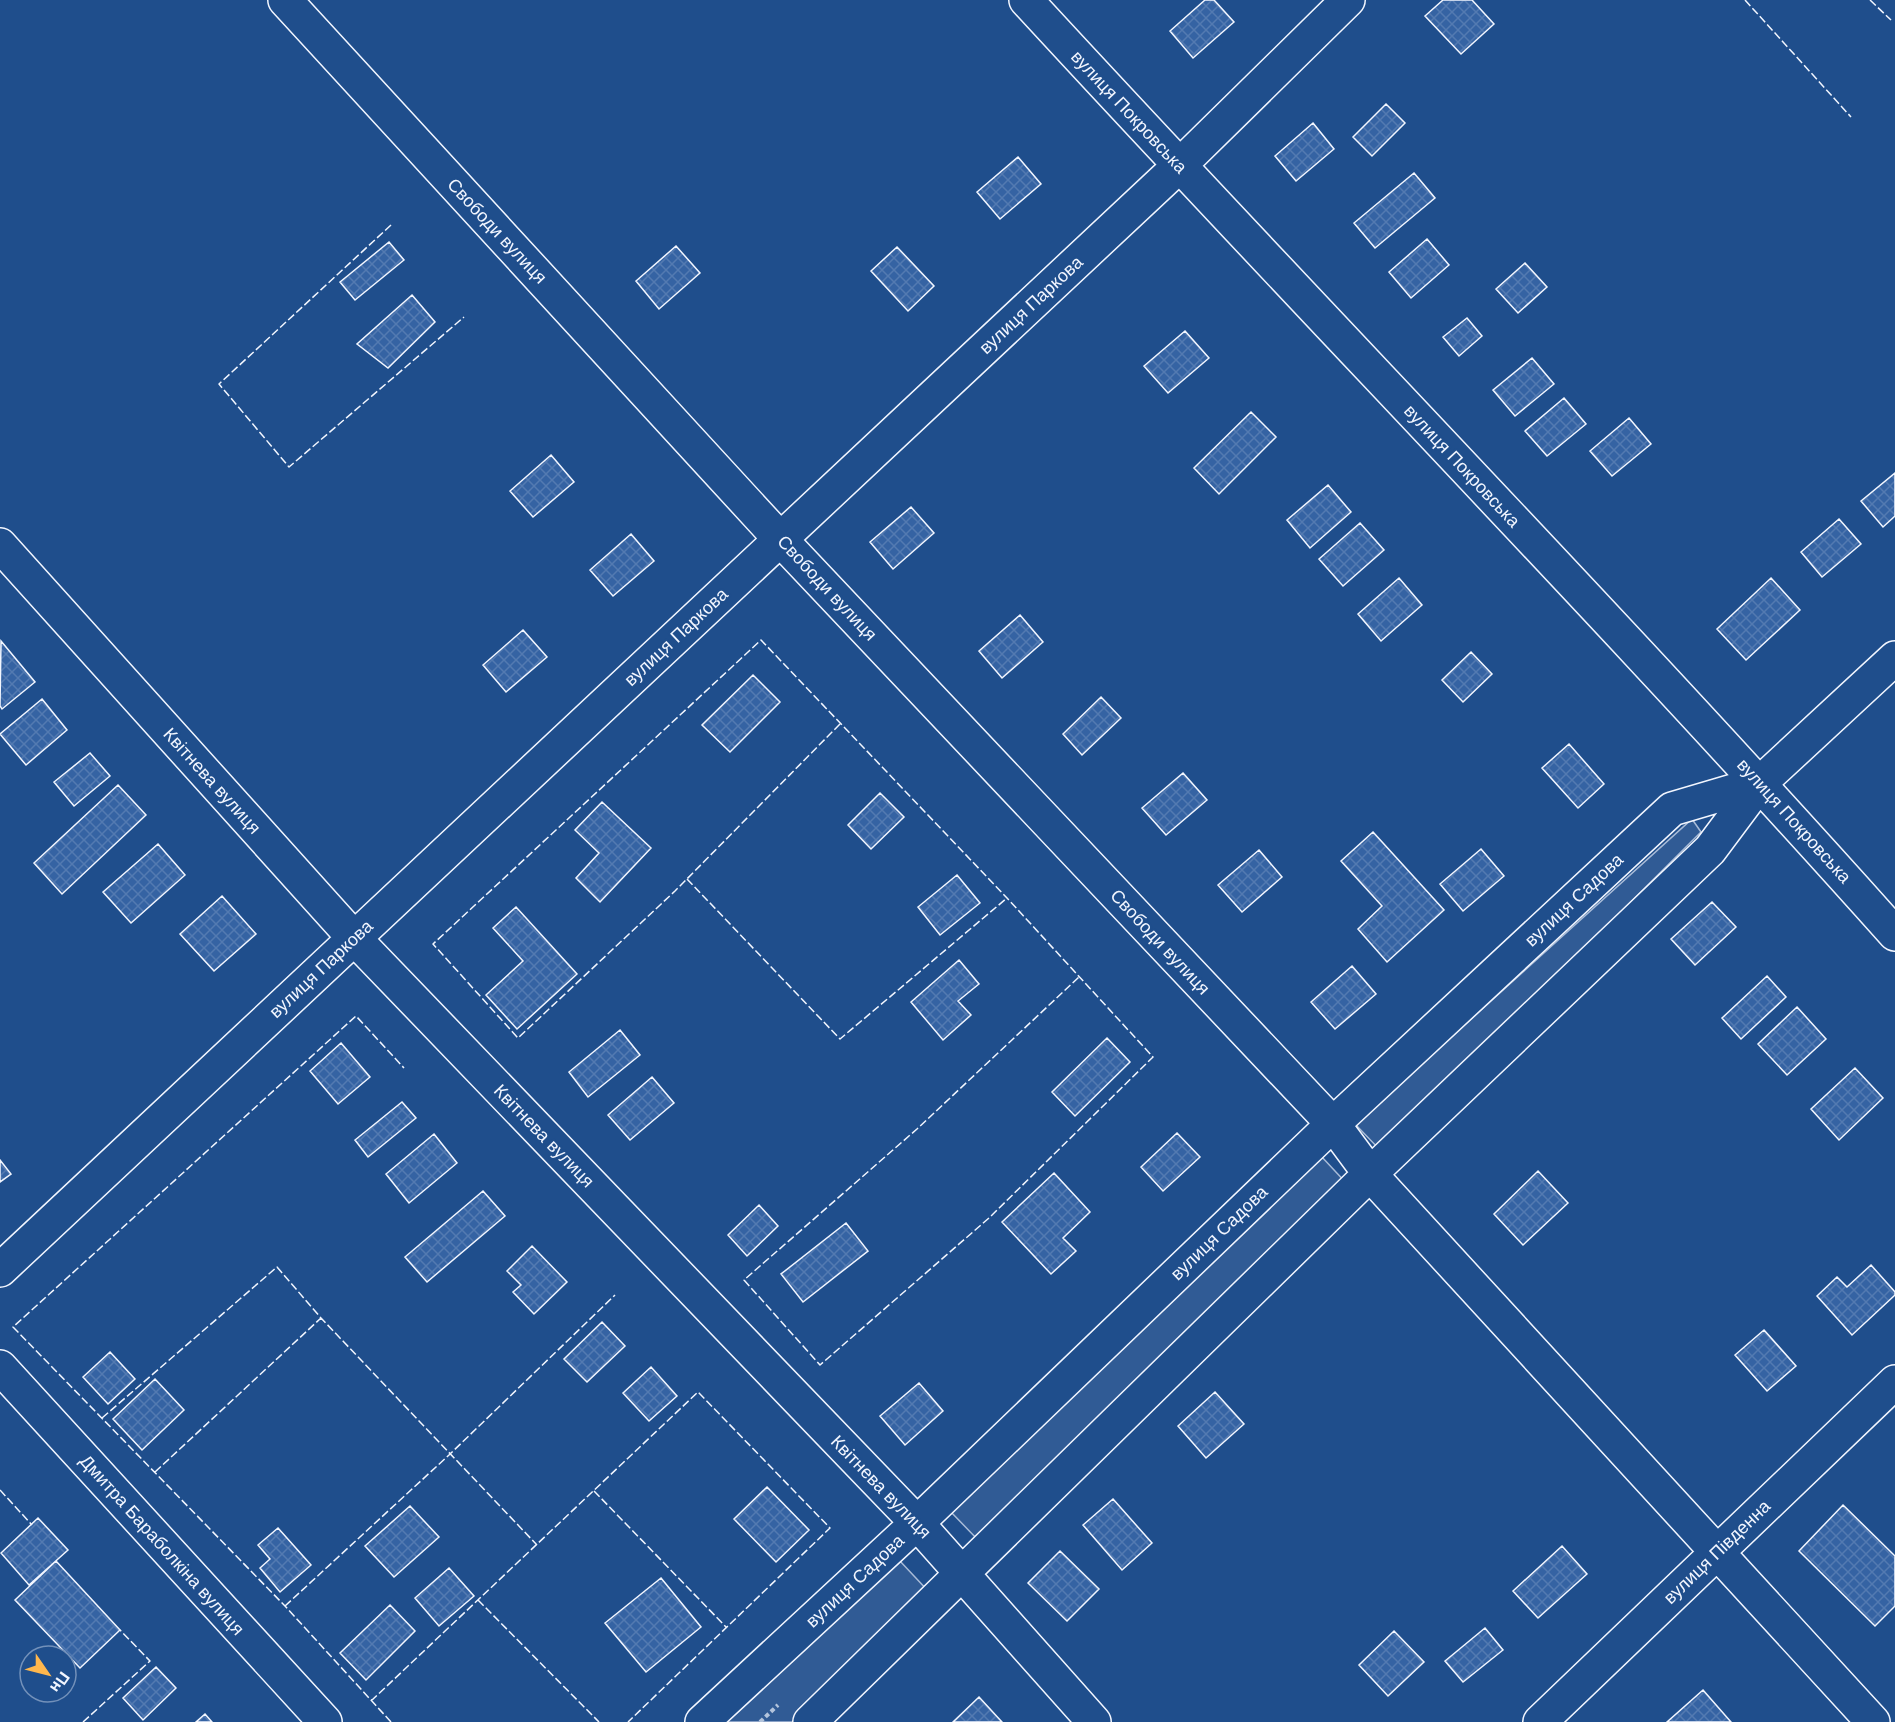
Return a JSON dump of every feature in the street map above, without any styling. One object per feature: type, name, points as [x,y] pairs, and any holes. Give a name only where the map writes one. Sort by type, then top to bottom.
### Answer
[{"type":"street","name":"Свободи вулиця","points":[[285,0],[781,540],[1333,1124],[1370,1174],[1873,1722]]},
{"type":"street","name":"вулиця Покровська","points":[[1026,0],[1179,166],[1760,783],[1895,934]]},
{"type":"street","name":"вулиця Паркова","points":[[0,1270],[1179,166],[1348,0]]},
{"type":"street","name":"Квітнева вулиця","points":[[0,546],[354,938],[917,1523],[1094,1722]]},
{"type":"street","name":"вулиця Садова","points":[[810,1722],[1370,1174],[1710,850],[1760,783],[1895,658]]},
{"type":"street","name":"вулиця Садова","points":[[702,1722],[917,1523],[1333,1124],[1672,809],[1760,783]]},
{"type":"street","name":"Дмитра Бараболкіна вулиця","points":[[0,1367],[325,1722]]},
{"type":"street","name":"вулиця Південна","points":[[1540,1722],[1895,1382]]},
{"type":"shaded area","points":[[1692,819],[1701,832],[1381,1151],[1355,1124]]},
{"type":"shaded area","points":[[1321,1156],[1348,1185],[979,1541],[950,1511]]},
{"type":"shaded area","points":[[899,1560],[929,1592],[792,1722],[727,1722]]},
{"type":"building","points":[[1205,0],[1214,0],[1234,22],[1193,58],[1170,31]]},
{"type":"building","points":[[1443,0],[1472,0],[1494,24],[1461,54],[1425,16]]},
{"type":"building","points":[[1386,104],[1405,123],[1372,156],[1353,137]]},
{"type":"building","points":[[1313,123],[1334,149],[1296,181],[1275,156]]},
{"type":"building","points":[[1018,157],[1041,184],[1000,219],[977,192]]},
{"type":"building","points":[[1414,173],[1435,198],[1375,248],[1354,223]]},
{"type":"building","points":[[1427,239],[1449,265],[1411,298],[1389,272]]},
{"type":"building","points":[[389,242],[404,260],[355,300],[340,282]]},
{"type":"building","points":[[676,246],[700,273],[659,309],[636,281]]},
{"type":"building","points":[[897,247],[934,286],[908,311],[871,271]]},
{"type":"building","points":[[1525,263],[1547,287],[1518,313],[1496,289]]},
{"type":"building","points":[[412,295],[435,322],[388,368],[357,344]]},
{"type":"building","points":[[1467,318],[1482,336],[1459,356],[1443,337]]},
{"type":"building","points":[[1185,331],[1209,358],[1168,393],[1144,366]]},
{"type":"building","points":[[1532,358],[1554,384],[1515,416],[1493,390]]},
{"type":"building","points":[[1564,398],[1586,424],[1547,456],[1525,431]]},
{"type":"building","points":[[1251,412],[1276,437],[1219,494],[1194,468]]},
{"type":"building","points":[[1629,418],[1651,444],[1612,476],[1590,451]]},
{"type":"building","points":[[551,455],[574,482],[533,517],[510,491]]},
{"type":"building","points":[[1895,473],[1895,516],[1883,527],[1861,501]]},
{"type":"building","points":[[1328,485],[1351,512],[1310,548],[1287,520]]},
{"type":"building","points":[[911,507],[934,533],[893,569],[870,542]]},
{"type":"building","points":[[1839,519],[1861,544],[1822,577],[1801,552]]},
{"type":"building","points":[[1360,523],[1384,550],[1343,586],[1319,559]]},
{"type":"building","points":[[631,534],[654,561],[613,596],[590,570]]},
{"type":"building","points":[[1399,578],[1422,605],[1381,641],[1358,614]]},
{"type":"building","points":[[1771,578],[1800,610],[1746,660],[1717,629]]},
{"type":"building","points":[[1020,615],[1043,642],[1002,678],[979,651]]},
{"type":"building","points":[[523,630],[547,657],[506,692],[483,665]]},
{"type":"building","points":[[1,641],[35,682],[2,709],[0,706]]},
{"type":"building","points":[[1471,652],[1492,674],[1463,702],[1442,680]]},
{"type":"building","points":[[753,675],[780,702],[730,752],[702,725]]},
{"type":"building","points":[[1101,697],[1121,718],[1082,755],[1063,734]]},
{"type":"building","points":[[42,699],[67,730],[26,765],[0,734]]},
{"type":"building","points":[[1569,744],[1604,784],[1578,808],[1542,768]]},
{"type":"building","points":[[90,753],[110,776],[74,806],[54,782]]},
{"type":"building","points":[[1183,773],[1207,800],[1166,835],[1142,808]]},
{"type":"building","points":[[118,785],[146,815],[62,894],[34,863]]},
{"type":"building","points":[[880,793],[904,817],[871,849],[848,825]]},
{"type":"building","points":[[602,802],[651,848],[600,902],[576,878],[599,853],[575,830]]},
{"type":"building","points":[[1373,832],[1444,910],[1387,962],[1358,929],[1382,906],[1341,861]]},
{"type":"building","points":[[158,844],[185,875],[131,923],[103,892]]},
{"type":"building","points":[[1481,849],[1504,876],[1463,911],[1440,884]]},
{"type":"building","points":[[1259,850],[1282,877],[1242,912],[1218,885]]},
{"type":"building","points":[[957,875],[980,903],[940,935],[918,907]]},
{"type":"building","points":[[222,896],[256,934],[214,971],[180,934]]},
{"type":"building","points":[[1712,902],[1736,927],[1695,965],[1671,939]]},
{"type":"building","points":[[516,907],[577,974],[517,1029],[486,995],[523,961],[493,928]]},
{"type":"building","points":[[959,960],[979,984],[958,1001],[971,1015],[943,1040],[911,1002]]},
{"type":"building","points":[[1352,966],[1376,994],[1335,1029],[1311,1002]]},
{"type":"building","points":[[1767,976],[1786,997],[1741,1039],[1722,1018]]},
{"type":"building","points":[[1797,1007],[1826,1039],[1787,1075],[1758,1044]]},
{"type":"building","points":[[620,1030],[640,1055],[588,1097],[569,1072]]},
{"type":"building","points":[[1107,1038],[1130,1062],[1075,1116],[1052,1092]]},
{"type":"building","points":[[341,1043],[370,1077],[338,1104],[310,1071]]},
{"type":"building","points":[[1855,1068],[1883,1098],[1839,1140],[1811,1109]]},
{"type":"building","points":[[652,1077],[674,1103],[630,1140],[608,1115]]},
{"type":"building","points":[[402,1102],[416,1118],[368,1157],[355,1140]]},
{"type":"building","points":[[1177,1133],[1200,1157],[1163,1191],[1141,1167]]},
{"type":"building","points":[[434,1134],[457,1163],[409,1203],[386,1174]]},
{"type":"building","points":[[0,1160],[11,1174],[0,1182]]},
{"type":"building","points":[[1538,1171],[1568,1203],[1523,1245],[1494,1214]]},
{"type":"building","points":[[1054,1173],[1090,1212],[1063,1238],[1076,1251],[1051,1274],[1002,1222]]},
{"type":"building","points":[[483,1191],[505,1216],[427,1282],[405,1257]]},
{"type":"building","points":[[759,1205],[778,1226],[747,1256],[728,1235]]},
{"type":"building","points":[[846,1223],[868,1251],[803,1302],[781,1274]]},
{"type":"building","points":[[532,1246],[567,1282],[534,1314],[513,1292],[521,1285],[507,1271]]},
{"type":"building","points":[[1871,1265],[1895,1292],[1895,1295],[1852,1335],[1817,1296],[1837,1277],[1847,1287]]},
{"type":"building","points":[[602,1322],[625,1346],[587,1382],[564,1359]]},
{"type":"building","points":[[1764,1330],[1796,1366],[1767,1391],[1735,1355]]},
{"type":"building","points":[[110,1352],[135,1379],[108,1404],[83,1377]]},
{"type":"building","points":[[651,1367],[677,1396],[649,1421],[623,1393]]},
{"type":"building","points":[[155,1379],[184,1410],[142,1450],[113,1419]]},
{"type":"building","points":[[919,1383],[943,1411],[905,1445],[880,1416]]},
{"type":"building","points":[[1215,1392],[1244,1424],[1206,1458],[1178,1426]]},
{"type":"building","points":[[767,1487],[809,1530],[776,1562],[734,1519]]},
{"type":"building","points":[[1113,1499],[1152,1543],[1122,1570],[1083,1525]]},
{"type":"building","points":[[1843,1505],[1895,1556],[1895,1606],[1875,1626],[1799,1551]]},
{"type":"building","points":[[410,1506],[439,1537],[394,1577],[365,1546]]},
{"type":"building","points":[[38,1518],[68,1550],[29,1585],[1,1553]]},
{"type":"building","points":[[278,1528],[311,1565],[280,1592],[260,1568],[270,1559],[258,1545]]},
{"type":"building","points":[[1562,1546],[1587,1574],[1538,1618],[1513,1591]]},
{"type":"building","points":[[1060,1551],[1099,1589],[1067,1621],[1028,1583]]},
{"type":"building","points":[[56,1561],[120,1630],[80,1668],[78,1666],[78,1644],[57,1644],[15,1600]]},
{"type":"building","points":[[449,1568],[474,1596],[439,1626],[415,1598]]},
{"type":"building","points":[[661,1578],[701,1627],[646,1672],[605,1623]]},
{"type":"building","points":[[390,1605],[415,1631],[366,1680],[340,1653]]},
{"type":"building","points":[[1485,1628],[1503,1650],[1463,1682],[1445,1661]]},
{"type":"building","points":[[1394,1631],[1424,1662],[1388,1696],[1359,1665]]},
{"type":"building","points":[[156,1667],[176,1688],[143,1720],[123,1698]]},
{"type":"building","points":[[1703,1690],[1731,1722],[1667,1722]]},
{"type":"building","points":[[979,1697],[1002,1722],[953,1722]]},
{"type":"building","points":[[205,1714],[212,1722],[196,1722]]},
{"type":"fence","points":[[1745,0],[1851,117]]},
{"type":"fence","points":[[1870,0],[1891,20]]},
{"type":"fence","points":[[391,225],[219,384],[289,467],[464,317]]},
{"type":"fence","points":[[840,724],[675,891],[518,1038],[433,944],[761,640],[1007,898],[1153,1057],[989,1218],[820,1365],[744,1280],[917,1129],[1079,977]]},
{"type":"fence","points":[[687,879],[840,1039],[1007,898]]},
{"type":"fence","points":[[391,1722],[285,1606],[13,1327],[356,1016],[404,1068]]},
{"type":"fence","points":[[102,1418],[277,1267],[321,1318],[537,1545]]},
{"type":"fence","points":[[285,1606],[449,1455],[615,1295]]},
{"type":"fence","points":[[155,1472],[321,1318]]},
{"type":"fence","points":[[371,1701],[698,1392],[830,1528],[628,1722]]},
{"type":"fence","points":[[0,1490],[32,1525]]},
{"type":"fence","points":[[594,1491],[727,1628]]},
{"type":"fence","points":[[478,1600],[599,1722]]},
{"type":"fence","points":[[83,1722],[150,1661],[120,1630]]}]
